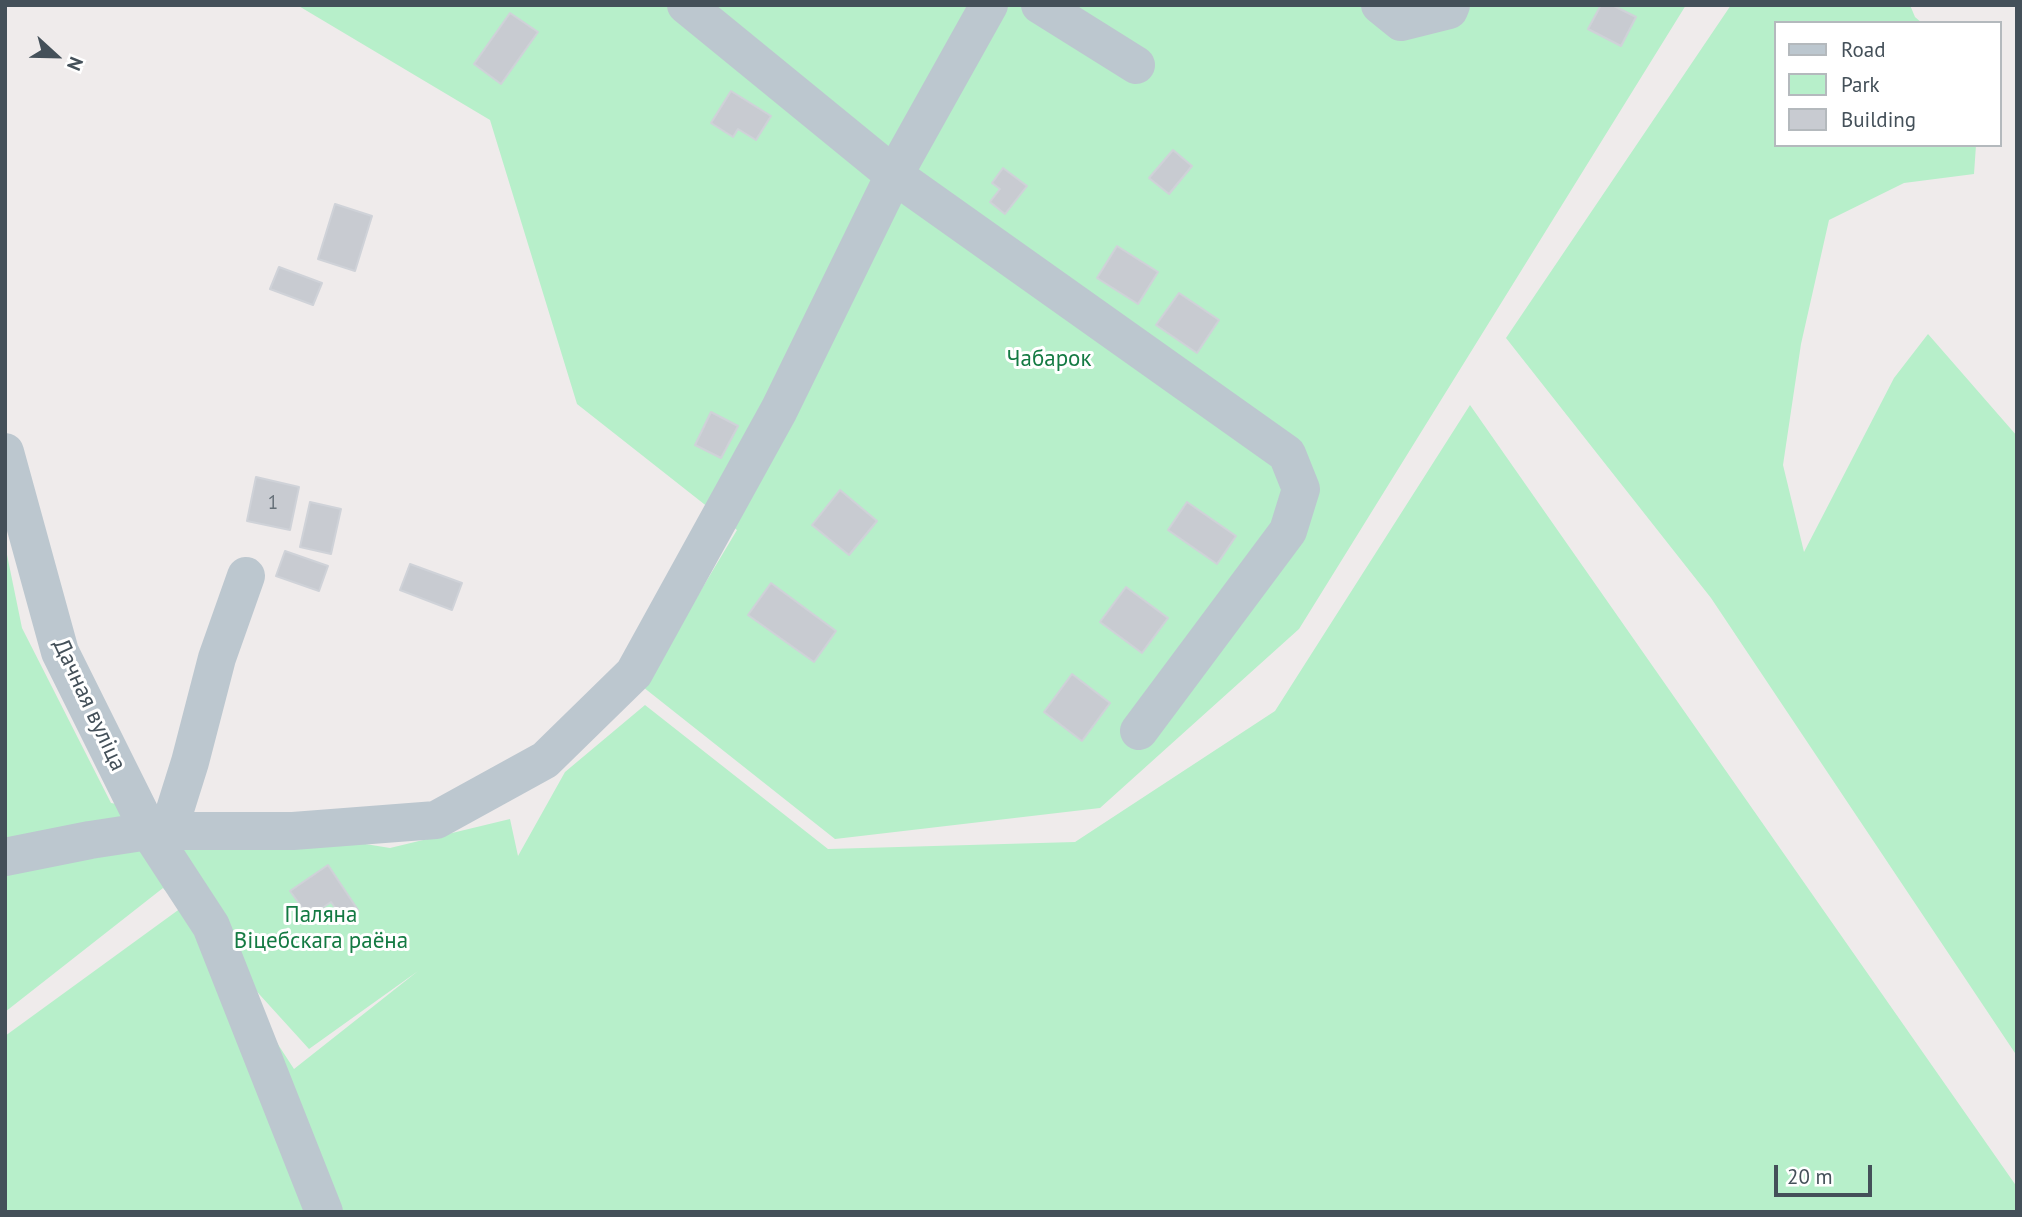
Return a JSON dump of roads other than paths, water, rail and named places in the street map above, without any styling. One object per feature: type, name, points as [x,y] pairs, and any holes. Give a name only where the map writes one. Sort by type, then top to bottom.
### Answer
[{"type":"street","points":[[686,5],[894,175],[1287,454],[1301,489],[1288,531],[1139,731]]},
{"type":"street","points":[[5,858],[90,840],[159,832],[293,831],[436,820],[545,760],[634,673],[779,410],[894,175],[989,5]]},
{"type":"street","points":[[1040,5],[1136,65]]},
{"type":"street","points":[[1380,5],[1401,22],[1449,10],[1451,5]]},
{"type":"street","name":"Дачная вуліца","points":[[5,452],[60,652],[212,926],[324,1212]]},
{"type":"street","points":[[159,832],[190,762],[217,658],[246,576]]},
{"type":"park label","name":"Чабарок","points":[[1049,359]]},
{"type":"park label","name":"Паляна Віцебскага раёна","points":[[321,928]]}]
